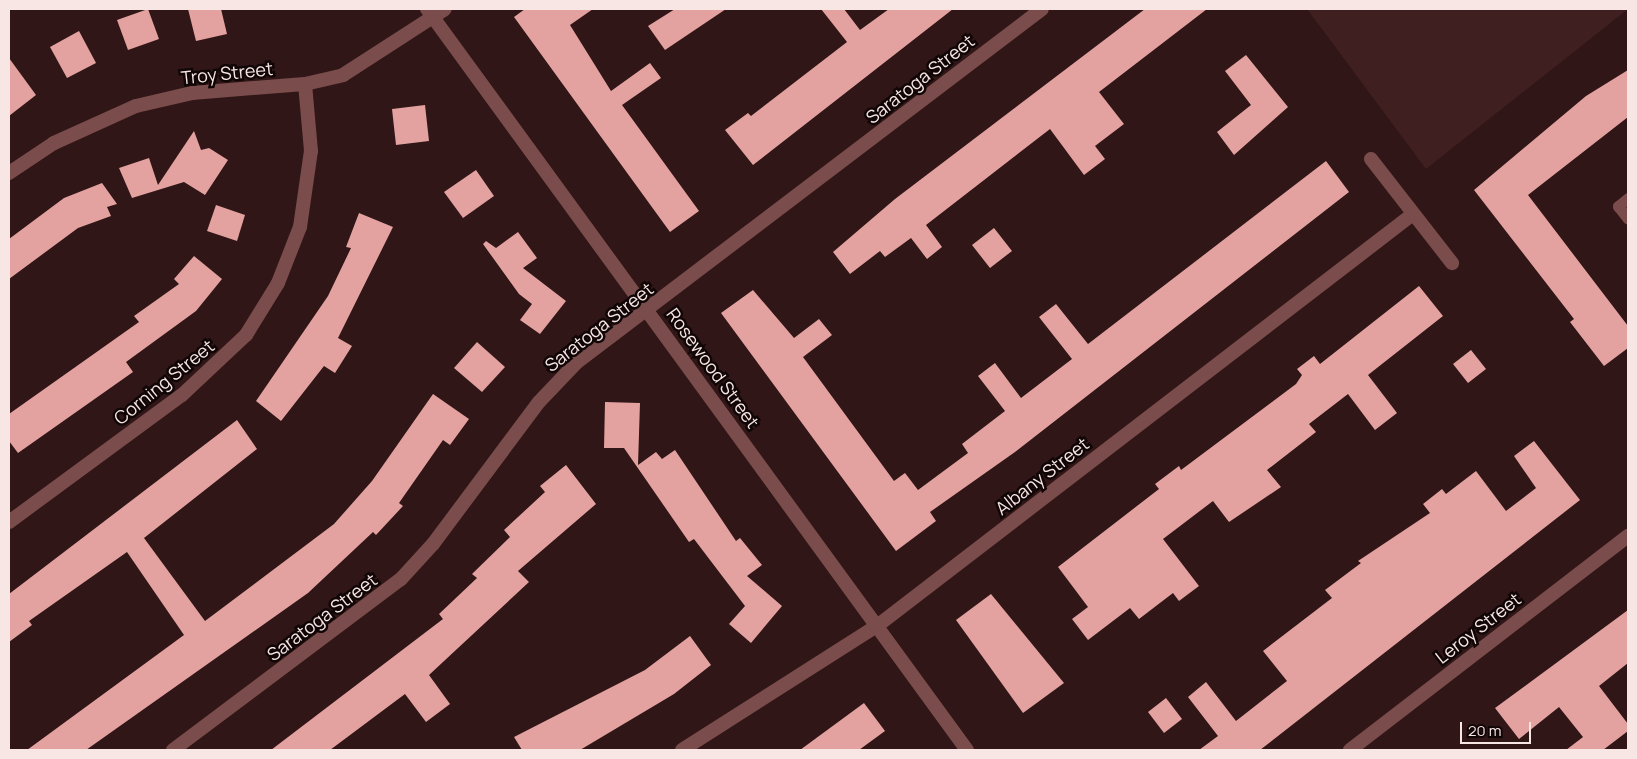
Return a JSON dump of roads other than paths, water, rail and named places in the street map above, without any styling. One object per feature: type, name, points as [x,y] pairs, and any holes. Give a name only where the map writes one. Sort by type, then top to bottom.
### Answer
[{"type":"street","name":"Troy Street","points":[[9,173],[54,143],[136,106],[192,93],[305,84],[343,76],[430,13],[446,9]]},
{"type":"street","name":"Saratoga Street","points":[[173,750],[401,579],[555,384],[1042,9]]},
{"type":"street","name":"Rosewood Street","points":[[430,13],[649,311],[967,750]]},
{"type":"street","name":"Corning Street","points":[[9,522],[182,395],[246,336],[278,283],[300,227],[311,151],[305,84]]},
{"type":"street","points":[[1371,158],[1452,262]]},
{"type":"street","name":"Albany Street","points":[[682,750],[878,626],[1414,214]]},
{"type":"street","name":"Leroy Street","points":[[1350,750],[1628,536]]},
{"type":"lane","points":[[1628,198],[1618,206],[1628,219]]}]
